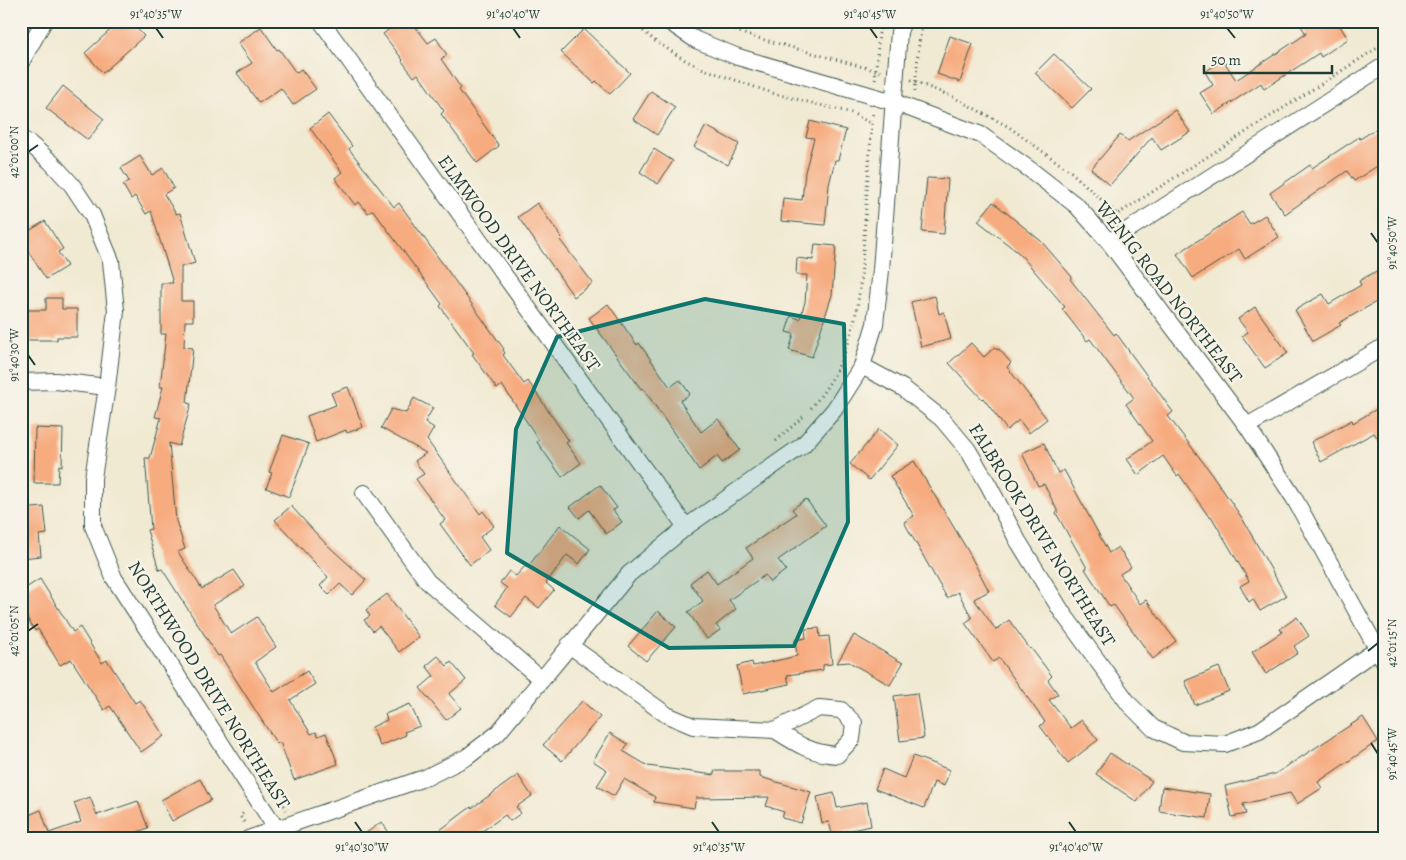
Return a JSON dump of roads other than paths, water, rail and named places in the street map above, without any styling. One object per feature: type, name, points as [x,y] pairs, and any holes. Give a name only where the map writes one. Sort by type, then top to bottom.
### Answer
[{"type":"street","points":[[21,62],[44,21]]},
{"type":"street","name":"ELMWOOD DRIVE NORTHEAST","points":[[321,21],[686,528]]},
{"type":"street","name":"WENIG ROAD NORTHEAST","points":[[668,21],[696,40],[738,57],[894,102],[981,135],[1077,206],[1108,242],[1247,426],[1294,498],[1382,652]]},
{"type":"street","points":[[248,839],[280,834],[427,777],[467,757],[497,734],[629,574],[686,528],[803,445],[834,410],[862,366],[875,324],[881,270],[899,32],[903,21]]},
{"type":"street","points":[[1108,242],[1385,65]]},
{"type":"street","name":"NORTHWOOD DRIVE NORTHEAST","points":[[21,139],[29,143],[51,162],[72,185],[92,215],[111,261],[116,311],[93,478],[93,526],[114,578],[280,834]]},
{"type":"street","points":[[1247,426],[1385,346]]},
{"type":"street","name":"FALBROOK DRIVE NORTHEAST","points":[[862,366],[903,388],[942,419],[968,450],[1018,541],[1062,612],[1129,704],[1153,728],[1184,742],[1225,744],[1259,731],[1382,652]]},
{"type":"street","points":[[21,382],[56,381],[107,387]]},
{"type":"street","points":[[364,493],[427,581],[542,680]]},
{"type":"street","points":[[570,646],[668,715],[693,726],[775,730]]}]
